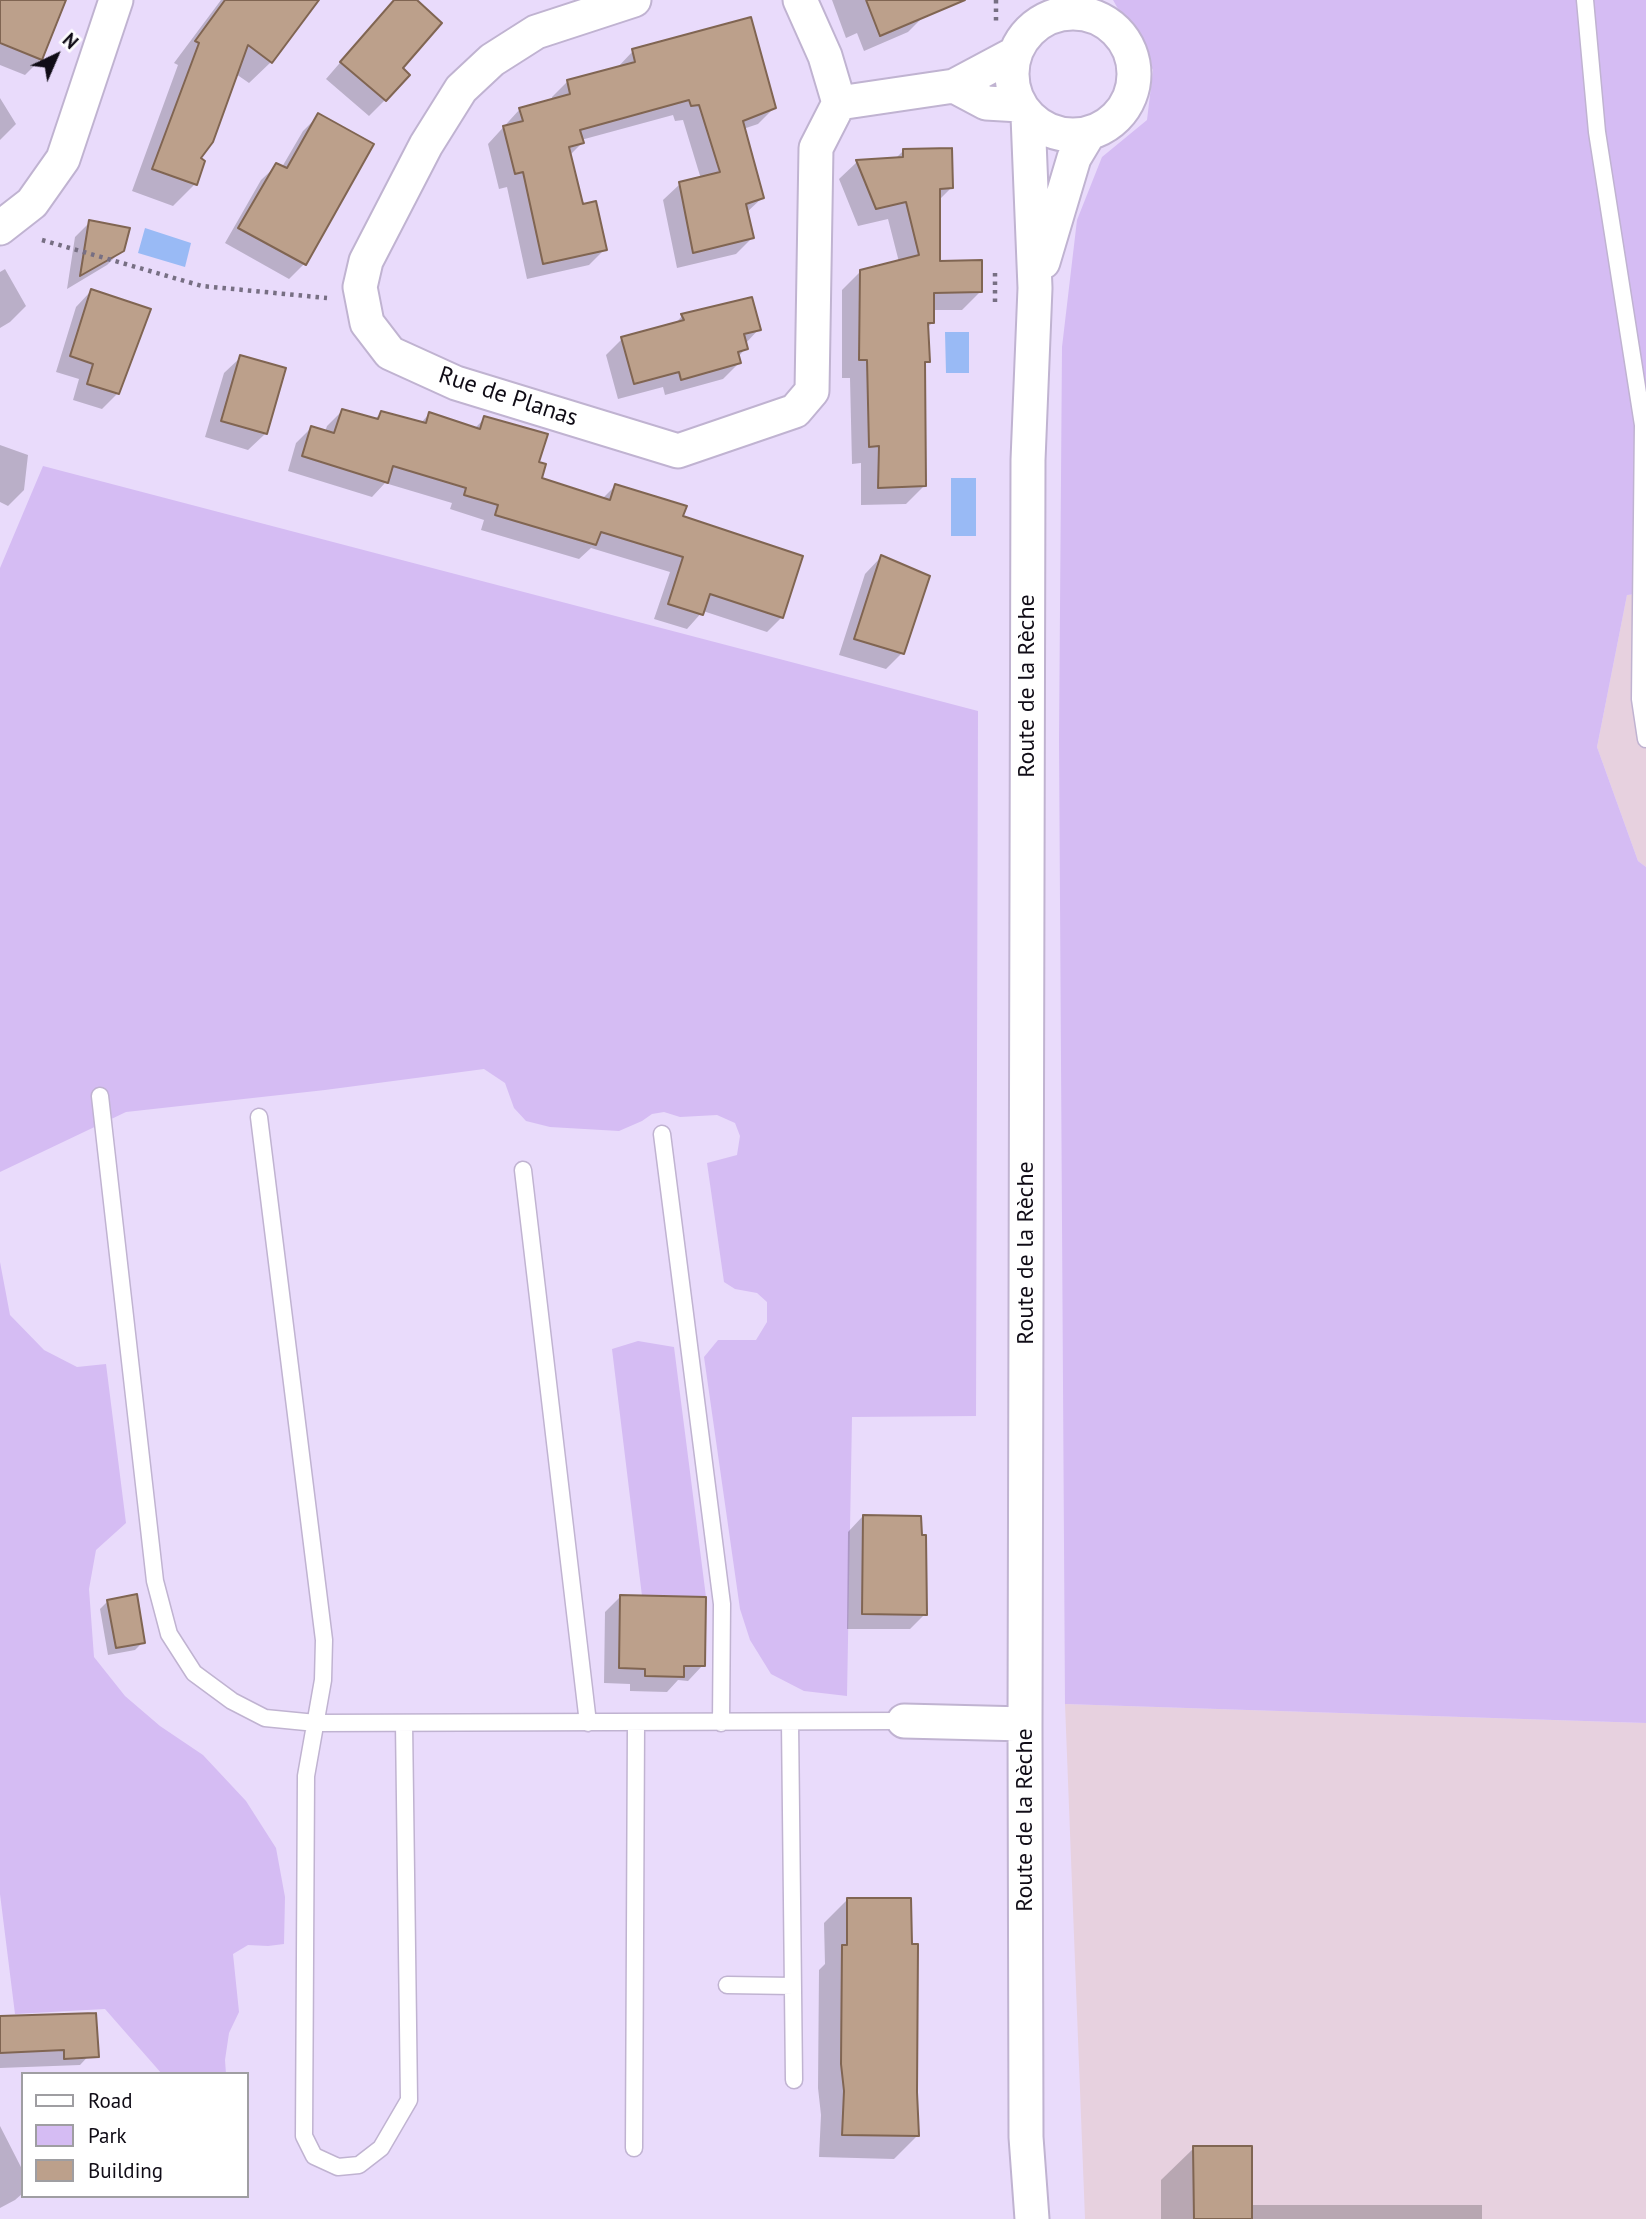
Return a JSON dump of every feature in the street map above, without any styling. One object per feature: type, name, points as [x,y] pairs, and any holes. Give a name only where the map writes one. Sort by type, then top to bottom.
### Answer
[{"type":"street","points":[[0,228],[32,203],[63,159],[116,0]]},
{"type":"street","name":"Rue de Planas","points":[[634,0],[536,32],[492,60],[461,89],[426,145],[366,261],[360,287],[367,323],[390,353],[456,383],[678,451],[796,411],[812,391],[816,148],[839,103]]},
{"type":"street","points":[[800,0],[825,56],[839,103],[954,86],[1028,27],[1049,16],[1084,7],[1122,36],[1131,54],[1134,74],[1131,94],[1122,111],[1107,125],[1089,133],[1072,135],[1056,133],[1041,126],[1024,111],[1013,88],[1011,71],[1028,27]]},
{"type":"street","points":[[954,86],[986,103],[1024,111]]},
{"type":"street","name":"Route de la Rèche","points":[[1024,111],[1035,288],[1028,474],[1026,1724],[1026,2137],[1032,2219]]},
{"type":"street","name":"Route de la Rèche","points":[[1035,288],[1074,158],[1089,133]]},
{"type":"street","points":[[904,1721],[1026,1724]]},
{"type":"lane","points":[[1585,0],[1597,132],[1643,425],[1640,699],[1646,739]]},
{"type":"lane","points":[[100,1096],[155,1581],[169,1634],[194,1673],[232,1701],[265,1718],[316,1723],[904,1721]]},
{"type":"lane","points":[[259,1117],[324,1640],[323,1680],[306,1776],[304,2136],[314,2157],[338,2167],[359,2165],[381,2148],[409,2100],[404,1723]]},
{"type":"lane","points":[[662,1134],[722,1604],[721,1723]]},
{"type":"lane","points":[[523,1170],[588,1723]]},
{"type":"lane","points":[[790,1722],[794,2080]]},
{"type":"lane","points":[[634,2148],[636,1723]]},
{"type":"lane","points":[[727,1986],[793,1986]]},
{"type":"path","points":[[0,228],[202,286],[309,295],[363,303]]},
{"type":"shaded area","points":[[1646,593],[1646,867],[1638,861],[1597,747],[1627,595]]},
{"type":"shaded area","points":[[1065,1704],[1646,1723],[1646,2219],[1085,2219]]},
{"type":"green space","points":[[1113,0],[1646,0],[1646,593],[1627,595],[1597,747],[1638,861],[1646,867],[1646,1723],[1065,1704],[1059,740],[1062,347],[1077,220],[1102,157],[1147,120],[1153,70]]},
{"type":"green space","points":[[43,466],[978,711],[976,1416],[852,1417],[847,1696],[804,1691],[771,1674],[750,1640],[740,1609],[704,1357],[718,1340],[756,1340],[767,1322],[767,1302],[757,1293],[735,1289],[724,1282],[707,1163],[737,1155],[740,1136],[735,1123],[717,1115],[680,1117],[664,1112],[652,1114],[619,1131],[550,1127],[526,1121],[514,1108],[505,1083],[484,1069],[126,1112],[0,1172],[0,568]]},
{"type":"green space","points":[[0,1262],[10,1315],[44,1350],[77,1367],[106,1364],[126,1523],[96,1550],[89,1589],[94,1657],[125,1696],[160,1726],[203,1755],[246,1801],[276,1848],[285,1897],[284,1944],[248,1945],[233,1954],[239,2012],[229,2033],[226,2072],[160,2072],[105,2009],[15,2014],[0,1894]]},
{"type":"green space","points":[[638,1341],[674,1347],[706,1597],[642,1596],[612,1349]]},
{"type":"water","points":[[145,228],[191,243],[185,267],[138,253]]},
{"type":"water","points":[[945,332],[969,332],[969,373],[946,373]]},
{"type":"water","points":[[951,478],[976,478],[976,536],[951,536]]},
{"type":"building","points":[[0,0],[66,0],[42,60],[0,43]]},
{"type":"building","points":[[225,0],[319,0],[272,63],[248,45],[213,142],[201,158],[205,161],[197,185],[152,169],[199,43],[195,41]]},
{"type":"building","points":[[394,0],[417,0],[442,23],[403,68],[410,75],[386,101],[340,62]]},
{"type":"building","points":[[866,0],[965,0],[880,36]]},
{"type":"building","points":[[751,17],[776,108],[743,121],[764,198],[746,204],[754,238],[693,253],[679,182],[720,172],[699,105],[691,106],[689,100],[580,130],[584,143],[569,147],[583,204],[596,201],[607,250],[543,264],[523,172],[515,174],[503,126],[523,121],[519,108],[570,94],[567,80],[635,62],[632,49]]},
{"type":"building","points":[[318,113],[374,144],[306,265],[238,228],[276,163],[287,168]]},
{"type":"building","points":[[952,148],[953,188],[940,189],[940,261],[982,260],[982,292],[934,293],[934,323],[928,323],[930,362],[925,362],[926,486],[878,488],[879,446],[869,447],[867,360],[859,360],[860,270],[919,255],[906,202],[876,209],[856,160],[903,157],[903,149]]},
{"type":"building","points":[[89,220],[130,228],[124,251],[80,276]]},
{"type":"building","points":[[91,289],[151,309],[119,394],[87,384],[93,364],[70,356]]},
{"type":"building","points":[[752,297],[761,330],[744,334],[748,349],[738,352],[741,363],[681,380],[679,372],[634,384],[621,337],[684,320],[681,314]]},
{"type":"building","points":[[240,355],[286,368],[267,434],[221,421]]},
{"type":"building","points":[[342,409],[378,419],[381,411],[426,423],[429,412],[480,429],[484,416],[548,434],[539,462],[546,464],[542,478],[610,500],[615,484],[687,506],[683,516],[803,556],[783,618],[710,594],[703,615],[668,604],[683,557],[601,532],[596,545],[495,515],[498,505],[464,495],[466,488],[393,466],[388,483],[302,456],[311,426],[334,433]]},
{"type":"building","points":[[881,555],[930,576],[904,654],[854,639]]},
{"type":"building","points":[[863,1515],[921,1516],[922,1535],[926,1535],[927,1615],[862,1614]]},
{"type":"building","points":[[137,1594],[145,1643],[116,1648],[107,1600]]},
{"type":"building","points":[[620,1595],[706,1597],[705,1666],[684,1666],[684,1677],[645,1676],[645,1669],[619,1668]]},
{"type":"building","points":[[847,1898],[911,1898],[912,1944],[918,1944],[919,2136],[842,2135],[842,1945],[847,1945]]},
{"type":"building","points":[[96,2013],[99,2057],[64,2059],[64,2050],[0,2053],[0,2016]]},
{"type":"building","points":[[1193,2146],[1252,2146],[1252,2219],[1194,2219]]}]
